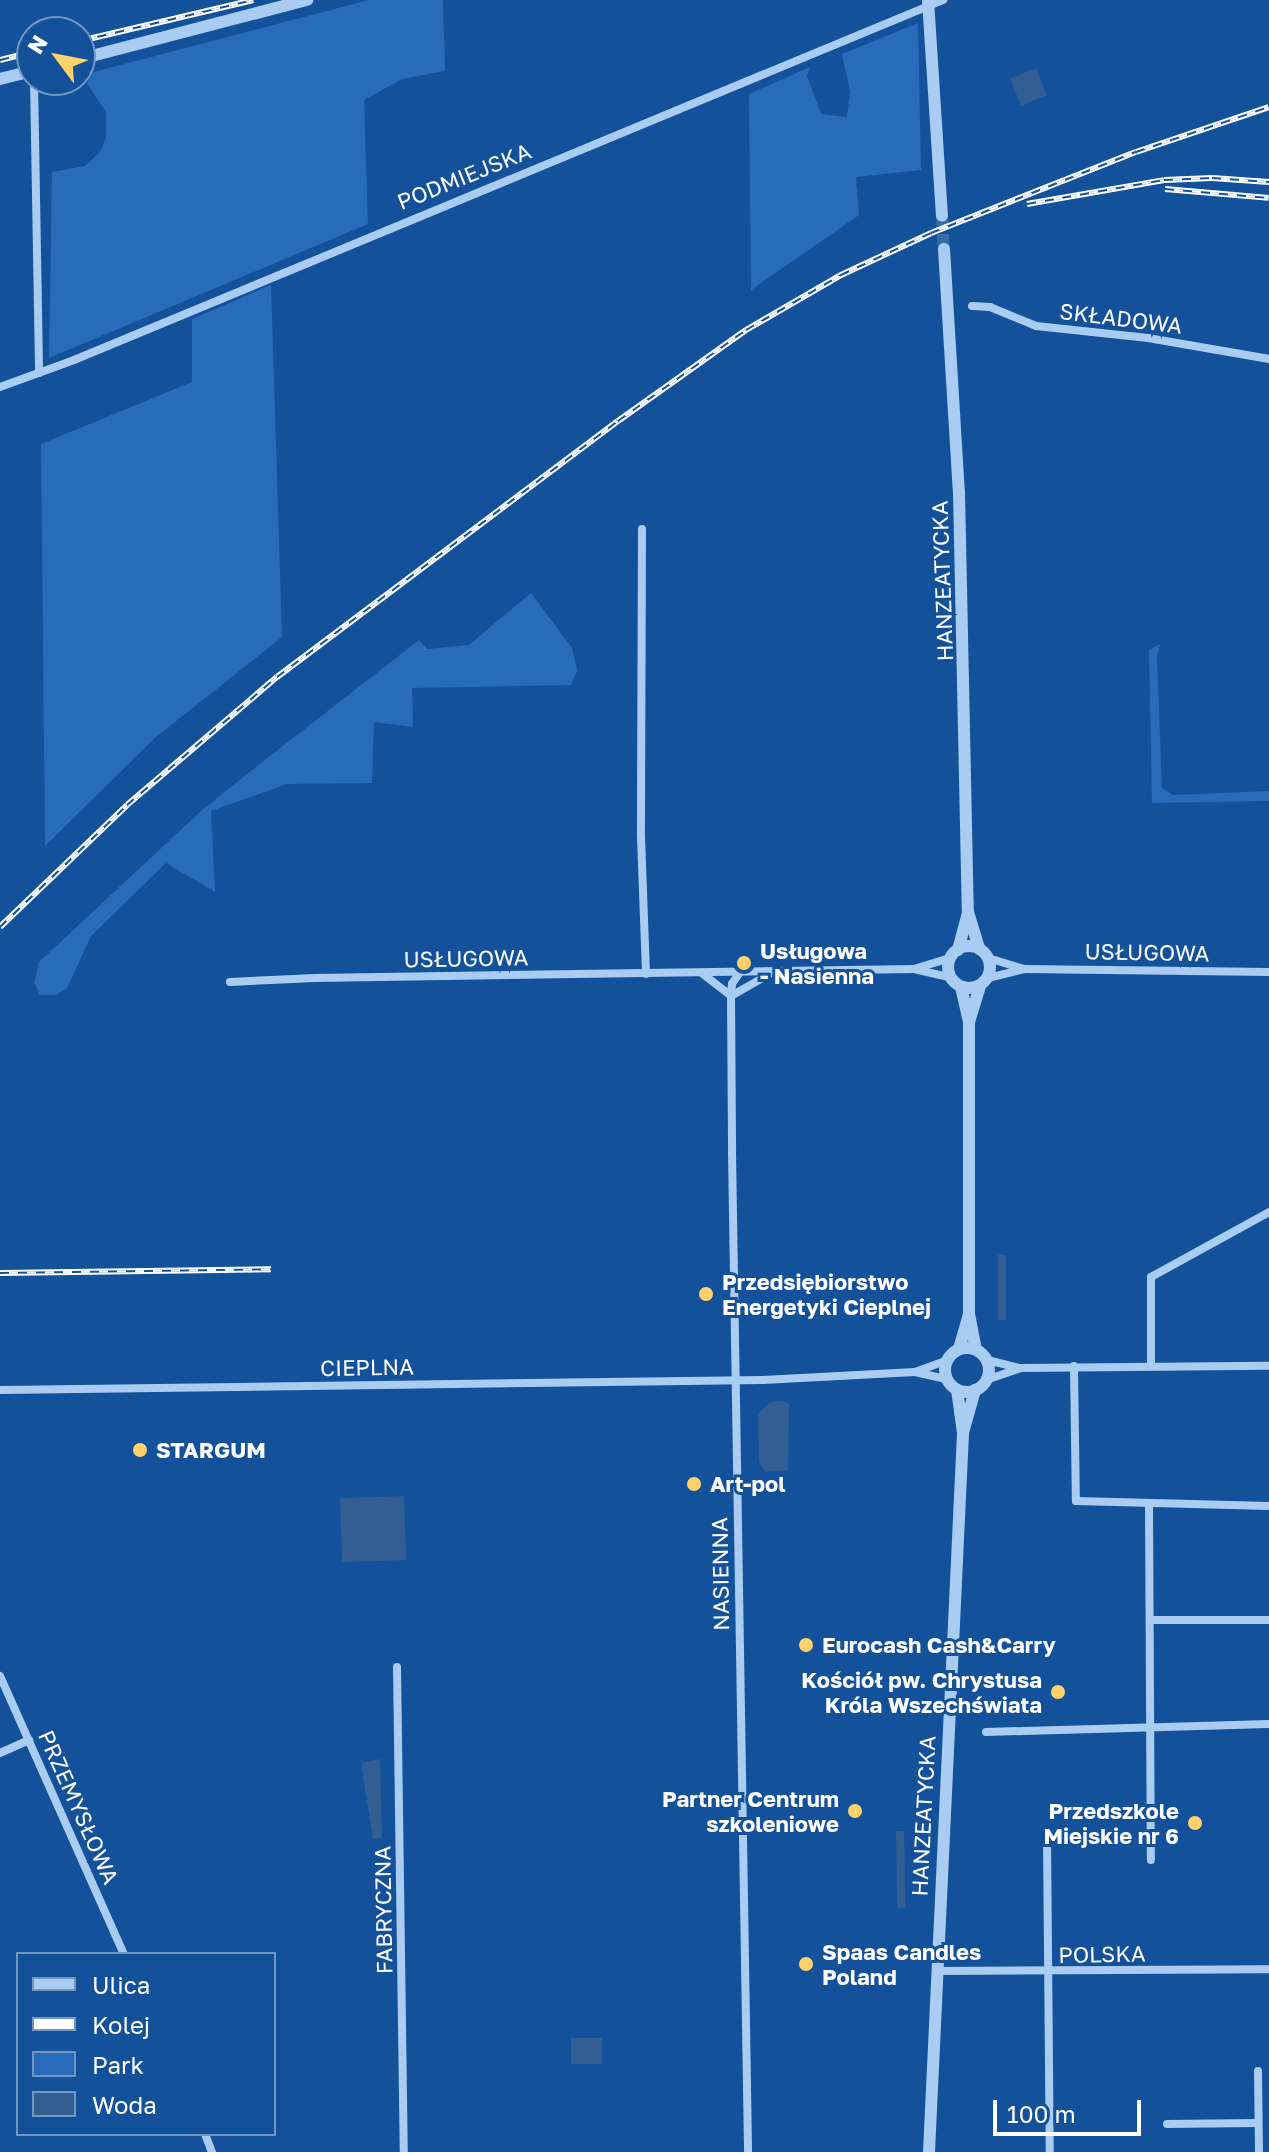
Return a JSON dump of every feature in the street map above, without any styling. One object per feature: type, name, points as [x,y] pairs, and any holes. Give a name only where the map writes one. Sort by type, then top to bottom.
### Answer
[{"type":"street","points":[[96,55],[307,0]]},
{"type":"street","name":"PODMIEJSKA","points":[[0,387],[928,3],[943,0]]},
{"type":"street","points":[[928,3],[942,216]]},
{"type":"street","points":[[34,96],[39,373]]},
{"type":"street","name":"HANZEATYCKA","points":[[944,249],[960,508],[968,912],[954,954]]},
{"type":"street","name":"SKŁADOWA","points":[[972,306],[990,307],[1036,326],[1148,338],[1269,359]]},
{"type":"street","points":[[642,529],[641,837],[646,974]]},
{"type":"street","name":"HANZEATYCKA","points":[[968,912],[984,953]]},
{"type":"street","points":[[969,1022],[984,982],[984,953],[968,946],[954,954],[950,977],[961,987],[969,1022],[969,1314],[976,1349],[987,1360],[1020,1368],[1269,1366]]},
{"type":"street","name":"USŁUGOWA","points":[[984,953],[1024,969]]},
{"type":"street","name":"USŁUGOWA","points":[[914,969],[954,954]]},
{"type":"street","name":"USŁUGOWA","points":[[230,982],[914,969],[950,977]]},
{"type":"street","name":"USŁUGOWA","points":[[984,982],[1024,969],[1269,972]]},
{"type":"street","points":[[731,996],[732,984],[740,972]]},
{"type":"street","name":"USŁUGOWA","points":[[731,996],[775,972]]},
{"type":"street","points":[[702,974],[731,996]]},
{"type":"street","points":[[961,987],[984,982]]},
{"type":"street","name":"NASIENNA","points":[[731,996],[748,2152]]},
{"type":"street","points":[[1151,1365],[1151,1277],[1269,1212]]},
{"type":"street","points":[[915,1372],[946,1361],[959,1349],[969,1314]]},
{"type":"street","points":[[959,1349],[976,1349]]},
{"type":"street","points":[[986,1380],[987,1360]]},
{"type":"street","points":[[946,1361],[946,1379]]},
{"type":"street","points":[[1074,1366],[1076,1501],[1269,1506]]},
{"type":"street","points":[[915,1372],[946,1379],[957,1390],[975,1390],[986,1380],[1020,1368]]},
{"type":"street","name":"CIEPLNA","points":[[0,1390],[735,1380],[915,1372]]},
{"type":"street","name":"HANZEATYCKA","points":[[929,2152],[963,1433],[957,1390]]},
{"type":"street","name":"HANZEATYCKA","points":[[963,1433],[975,1390]]},
{"type":"street","points":[[1149,1505],[1151,1860]]},
{"type":"street","points":[[1150,1620],[1269,1620]]},
{"type":"street","name":"FABRYCZNA","points":[[397,1667],[404,2152]]},
{"type":"street","name":"PRZEMYSŁOWA","points":[[0,1676],[123,1952]]},
{"type":"street","points":[[986,1732],[1269,1724]]},
{"type":"street","points":[[0,1753],[29,1740]]},
{"type":"street","points":[[1047,1836],[1050,2152]]},
{"type":"street","name":"POLSKA","points":[[936,1971],[1047,1973],[1269,1969]]},
{"type":"street","points":[[1258,2071],[1259,2152]]},
{"type":"street","points":[[1167,2124],[1258,2123]]},
{"type":"green space","points":[[369,0],[443,0],[445,71],[402,79],[364,100],[368,224],[49,358],[52,172],[85,166],[100,152],[106,138],[106,112],[95,96],[96,71]]},
{"type":"green space","points":[[918,23],[921,170],[856,177],[859,215],[751,290],[749,94],[810,67],[807,76],[821,114],[847,117],[850,92],[842,54]]},
{"type":"green space","points":[[271,285],[282,637],[156,737],[45,846],[41,444],[192,382],[192,319]]},
{"type":"green space","points":[[531,593],[572,648],[577,670],[571,685],[412,688],[413,727],[374,722],[372,783],[287,784],[211,811],[215,892],[166,863],[91,936],[67,988],[56,995],[40,995],[34,982],[39,962],[201,811],[419,640],[427,649],[469,645]]},
{"type":"green space","points":[[1160,644],[1157,657],[1162,788],[1173,795],[1269,791],[1269,801],[1152,803],[1149,650]]},
{"type":"water","points":[[1036,68],[1047,95],[1021,105],[1010,78]]},
{"type":"water","points":[[998,1255],[1006,1255],[1006,1320],[998,1320]]},
{"type":"water","points":[[784,1401],[789,1404],[788,1470],[765,1472],[759,1462],[758,1414],[770,1402]]},
{"type":"water","points":[[404,1496],[406,1560],[342,1562],[340,1498]]},
{"type":"water","points":[[380,1759],[382,1838],[373,1839],[361,1763]]},
{"type":"water","points":[[896,1831],[904,1831],[905,1908],[897,1908]]},
{"type":"water","points":[[571,2038],[602,2038],[602,2064],[571,2064]]},
{"type":"tunnel","points":[[942,216],[944,249]]},
{"type":"railway","points":[[96,37],[253,0]]},
{"type":"railway","points":[[0,60],[16,56]]},
{"type":"railway","points":[[0,927],[127,805],[277,677],[618,421],[746,330],[841,275],[931,233],[1136,152],[1269,107]]},
{"type":"railway","points":[[1027,204],[1164,180],[1212,178],[1269,182]]},
{"type":"railway","points":[[1165,189],[1269,198]]},
{"type":"railway","points":[[0,1273],[271,1269]]},
{"type":"place","name":"Usługowa - Nasienna","points":[[744,963]]},
{"type":"place","name":"Przedsiębiorstwo Energetyki Cieplnej","points":[[706,1294]]},
{"type":"place","name":"STARGUM","points":[[140,1450]]},
{"type":"place","name":"Art-pol","points":[[694,1484]]},
{"type":"place","name":"Eurocash Cash&Carry","points":[[806,1645]]},
{"type":"place","name":"Kościół pw. Chrystusa Króla Wszechświata","points":[[1058,1692]]},
{"type":"place","name":"Partner Centrum szkoleniowe","points":[[855,1811]]},
{"type":"place","name":"Przedszkole Miejskie nr 6","points":[[1195,1823]]},
{"type":"place","name":"Spaas Candles Poland","points":[[806,1964]]}]
